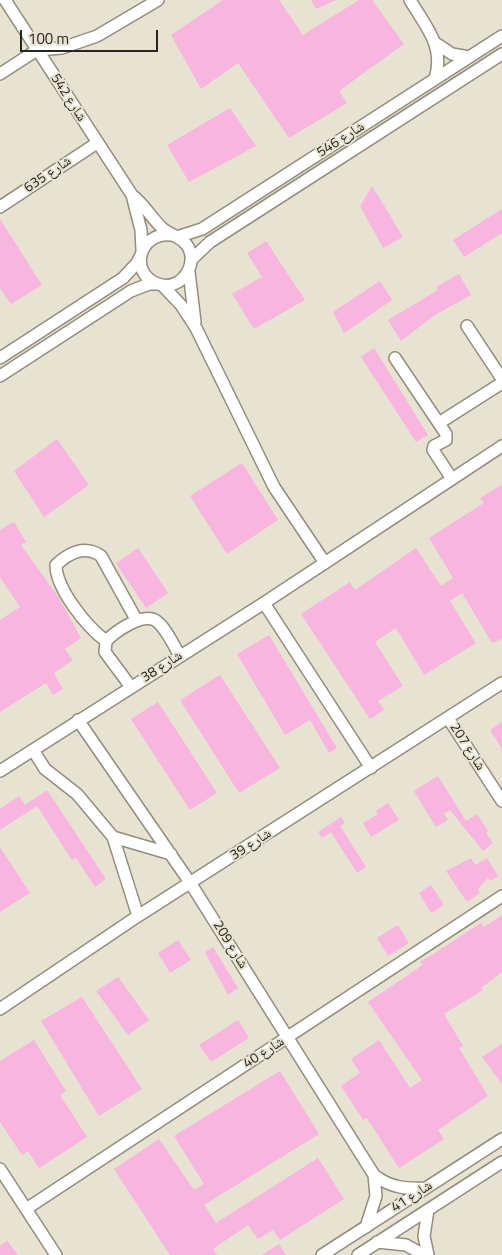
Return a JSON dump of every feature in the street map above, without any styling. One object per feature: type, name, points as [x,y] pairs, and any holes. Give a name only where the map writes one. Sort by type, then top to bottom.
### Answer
[{"type":"street","name":"شارع 542","points":[[5,0],[132,195],[174,236]]},
{"type":"street","points":[[0,74],[37,50],[62,48],[90,40],[158,0]]},
{"type":"street","points":[[410,0],[437,44],[452,54],[469,57]]},
{"type":"street","name":"شارع 546","points":[[174,236],[202,229],[502,36]]},
{"type":"street","points":[[435,79],[439,62],[437,44]]},
{"type":"street","name":"شارع 546","points":[[192,260],[210,242],[502,54]]},
{"type":"street","name":"شارع 635","points":[[0,207],[97,142]]},
{"type":"street","name":"شارع 542","points":[[132,195],[141,230],[142,252]]},
{"type":"street","points":[[0,358],[123,278],[137,263],[142,252],[154,237],[174,236],[189,248],[192,260],[189,272],[190,300],[196,328]]},
{"type":"street","points":[[142,252],[142,269],[146,275],[160,284],[181,305],[196,328],[274,487],[325,563]]},
{"type":"street","points":[[0,376],[122,296],[140,288],[180,281],[189,272]]},
{"type":"street","points":[[467,326],[502,379]]},
{"type":"street","points":[[396,358],[446,434],[446,440],[434,446],[433,450],[452,479]]},
{"type":"street","points":[[439,423],[502,383]]},
{"type":"street","name":"شارع 38","points":[[0,771],[325,563],[502,446]]},
{"type":"street","points":[[106,641],[92,630],[57,578],[56,565],[63,559],[83,549],[92,550],[101,556],[137,622]]},
{"type":"street","points":[[264,602],[371,768]]},
{"type":"street","points":[[106,641],[137,622],[149,619],[156,621],[180,656]]},
{"type":"street","points":[[106,641],[105,652],[131,687]]},
{"type":"street","name":"شارع 39","points":[[0,1009],[138,916],[191,884],[502,683]]},
{"type":"street","name":"شارع 207","points":[[448,718],[502,801]]},
{"type":"street","name":"شارع 209","points":[[78,720],[191,884],[374,1175],[392,1186],[403,1189],[426,1188]]},
{"type":"street","points":[[33,750],[45,769],[78,794],[113,837],[138,916]]},
{"type":"street","points":[[113,837],[171,854]]},
{"type":"street","name":"شارع 40","points":[[26,1209],[502,896]]},
{"type":"street","name":"شارع 41","points":[[322,1255],[502,1139]]},
{"type":"street","name":"شارع 41","points":[[358,1255],[502,1162]]},
{"type":"street","points":[[0,1169],[56,1255]]},
{"type":"street","points":[[366,1227],[376,1196],[374,1175]]},
{"type":"street","points":[[428,1210],[424,1236],[428,1255]]},
{"type":"street","points":[[377,1242],[406,1246],[424,1255]]},
{"type":"building","points":[[223,0],[279,0],[303,35],[359,0],[372,0],[404,44],[339,91],[347,103],[289,138],[238,63],[201,89],[171,35]]},
{"type":"building","points":[[311,0],[336,0],[316,9]]},
{"type":"building","points":[[230,108],[256,146],[189,182],[167,145]]},
{"type":"building","points":[[372,186],[403,237],[383,248],[360,206]]},
{"type":"building","points":[[502,209],[502,233],[464,257],[453,240]]},
{"type":"building","points":[[0,219],[42,285],[11,304],[0,288]]},
{"type":"building","points":[[266,241],[305,300],[254,329],[232,294],[262,277],[247,253]]},
{"type":"building","points":[[459,274],[471,295],[435,315],[401,341],[388,320],[438,290],[436,287]]},
{"type":"building","points":[[380,281],[392,300],[344,333],[333,312]]},
{"type":"building","points":[[374,348],[428,435],[416,442],[361,357]]},
{"type":"building","points":[[57,439],[89,485],[44,517],[14,471]]},
{"type":"building","points":[[242,463],[278,520],[227,554],[190,496]]},
{"type":"building","points":[[502,485],[502,639],[492,643],[462,593],[450,601],[476,643],[424,675],[396,628],[375,642],[403,686],[378,701],[384,710],[370,719],[301,614],[350,582],[355,590],[416,548],[441,586],[453,578],[429,538],[484,503],[480,498]]},
{"type":"building","points":[[14,522],[26,542],[21,545],[59,598],[81,638],[65,649],[73,660],[54,673],[63,689],[53,695],[46,683],[0,712],[0,620],[20,607],[0,577],[0,530]]},
{"type":"building","points":[[138,548],[168,593],[146,608],[116,563]]},
{"type":"building","points":[[269,635],[337,748],[329,753],[310,720],[285,735],[237,654]]},
{"type":"building","points":[[220,675],[280,768],[239,793],[180,700]]},
{"type":"building","points":[[158,702],[217,793],[190,810],[131,719]]},
{"type":"building","points":[[502,722],[502,749],[490,730]]},
{"type":"building","points":[[438,776],[466,821],[477,814],[488,831],[486,833],[493,843],[483,851],[450,810],[444,814],[448,820],[436,827],[414,791]]},
{"type":"building","points":[[47,790],[106,879],[95,887],[76,858],[72,860],[37,806],[0,830],[0,809],[19,796],[25,805]]},
{"type":"building","points":[[388,803],[399,820],[371,837],[363,823],[378,814],[376,811]]},
{"type":"building","points":[[341,817],[345,823],[340,826],[366,867],[357,873],[331,832],[322,838],[318,832]]},
{"type":"building","points":[[0,847],[30,893],[0,912]]},
{"type":"building","points":[[471,858],[475,865],[487,858],[498,876],[490,881],[488,878],[478,889],[480,893],[467,902],[446,871]]},
{"type":"building","points":[[431,885],[444,905],[431,913],[419,893]]},
{"type":"building","points":[[502,915],[502,972],[481,988],[483,990],[444,1014],[463,1046],[459,1048],[488,1096],[438,1130],[444,1139],[399,1168],[367,1118],[363,1120],[341,1086],[360,1073],[351,1059],[379,1040],[410,1088],[422,1080],[368,1002],[423,965],[420,962],[481,923],[484,927]]},
{"type":"building","points":[[398,925],[409,943],[388,956],[377,938]]},
{"type":"building","points":[[178,940],[191,960],[170,973],[158,953]]},
{"type":"building","points":[[213,947],[238,988],[228,995],[205,952]]},
{"type":"building","points":[[118,977],[149,1020],[128,1035],[96,991]]},
{"type":"building","points":[[82,997],[142,1089],[99,1116],[41,1021]]},
{"type":"building","points":[[238,1020],[249,1038],[211,1062],[199,1045]]},
{"type":"building","points":[[34,1040],[66,1091],[60,1095],[87,1137],[39,1168],[28,1151],[22,1155],[0,1122],[0,1061]]},
{"type":"building","points":[[502,1044],[502,1084],[482,1057]]},
{"type":"building","points":[[280,1071],[319,1134],[204,1205],[216,1223],[318,1158],[344,1199],[280,1240],[273,1230],[258,1239],[248,1225],[213,1249],[217,1255],[170,1255],[114,1169],[159,1139],[194,1190],[204,1184],[174,1136]]},
{"type":"building","points":[[7,1241],[18,1255],[0,1255],[0,1246]]},
{"type":"building","points":[[279,1244],[286,1255],[262,1255]]}]
